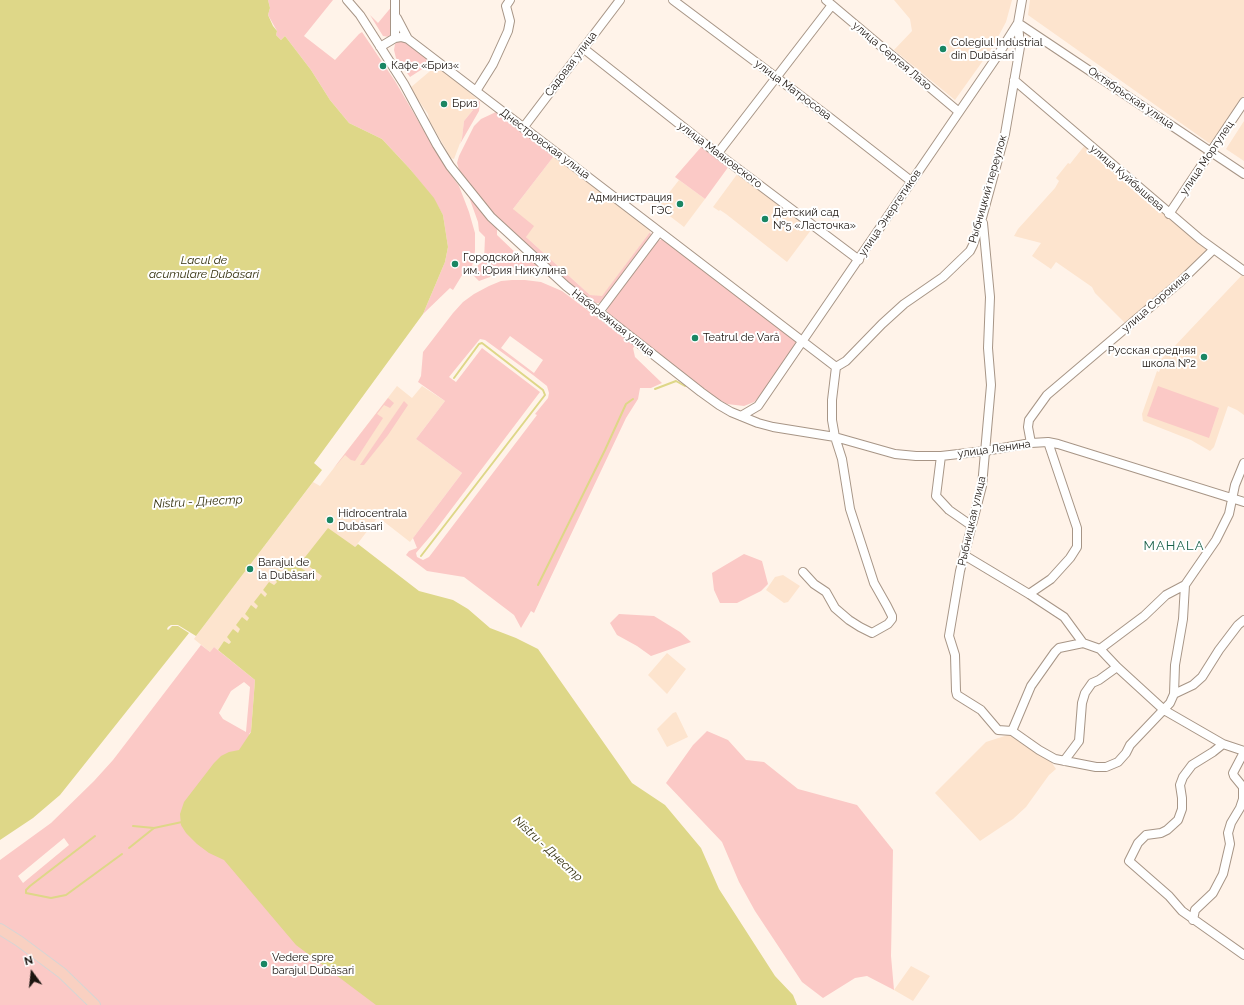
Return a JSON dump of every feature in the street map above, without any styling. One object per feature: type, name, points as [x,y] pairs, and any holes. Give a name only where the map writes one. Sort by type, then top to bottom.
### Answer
[{"type":"main road","points":[[0,929],[19,941],[62,973],[95,1005]]},
{"type":"street","name":"Набережная улица","points":[[347,0],[360,15],[404,84],[450,166],[480,206],[555,276],[599,312],[701,392],[719,405],[741,416]]},
{"type":"street","points":[[395,0],[395,38]]},
{"type":"street","points":[[476,91],[493,64],[508,31],[510,21],[506,6],[510,0]]},
{"type":"street","name":"Садовая улица","points":[[524,128],[620,0]]},
{"type":"street","name":"улица Матросова","points":[[673,0],[911,181]]},
{"type":"street","name":"улица Энергетиков","points":[[741,416],[758,406],[996,58],[1018,23],[1022,0]]},
{"type":"street","points":[[718,153],[777,78],[829,3]]},
{"type":"street","name":"улица Сергея Лазо","points":[[829,3],[959,112]]},
{"type":"street","points":[[396,16],[408,39]]},
{"type":"street","name":"Рыбницкий переулок","points":[[836,367],[846,361],[904,304],[943,276],[965,256],[973,245],[1005,134],[1020,46],[1018,23]]},
{"type":"street","name":"Октябрьская улица","points":[[1018,23],[1244,174]]},
{"type":"street","points":[[380,47],[395,38],[401,37],[408,39]]},
{"type":"street","name":"Днестровская улица","points":[[408,39],[836,367]]},
{"type":"street","name":"улица Маяковского","points":[[583,48],[632,88],[859,260]]},
{"type":"street","name":"улица Куйбышева","points":[[1014,80],[1169,214],[1213,250],[1244,271]]},
{"type":"street","name":"улица Моргулец","points":[[1169,214],[1244,102]]},
{"type":"street","name":"Рыбницкая улица","points":[[982,218],[990,297],[988,348],[992,385],[982,486],[964,555],[949,636],[955,655],[957,695],[981,710],[998,730],[1012,731]]},
{"type":"street","points":[[599,312],[659,232]]},
{"type":"street","name":"улица Сорокина","points":[[1031,443],[1028,427],[1029,420],[1047,395],[1180,282],[1213,250]]},
{"type":"street","points":[[803,572],[814,584],[826,592],[835,608],[849,620],[872,633],[892,620],[892,616],[874,583],[863,552],[850,509],[842,459],[834,437],[832,400],[836,367]]},
{"type":"street","name":"улица Ленина","points":[[741,416],[773,427],[834,437],[895,454],[916,456],[941,456],[985,451],[1031,443],[1048,442],[1066,446],[1244,502]]},
{"type":"street","points":[[1029,594],[1051,579],[1070,558],[1077,547],[1076,528],[1048,442]]},
{"type":"street","points":[[941,456],[936,496],[950,510],[972,526]]},
{"type":"street","points":[[1100,649],[1144,616],[1166,595],[1185,585],[1216,540],[1229,514],[1232,506],[1232,498],[1244,463]]},
{"type":"street","points":[[964,555],[1064,617],[1083,643]]},
{"type":"street","points":[[1185,585],[1183,619],[1175,665],[1174,694],[1170,703],[1164,710],[1130,744],[1126,753],[1118,762],[1106,767],[1096,767],[1064,761],[1049,756],[1012,731],[1031,686],[1055,652],[1060,648],[1083,643],[1100,649],[1117,667],[1164,710],[1223,744],[1244,752],[1233,773],[1243,787],[1243,799],[1240,808],[1231,823],[1228,833],[1230,844],[1223,874],[1213,893],[1195,910],[1193,920]]},
{"type":"street","points":[[1174,694],[1193,685],[1202,677],[1219,650],[1238,625],[1244,620]]},
{"type":"street","points":[[1064,761],[1079,741],[1082,703],[1085,692],[1092,683],[1099,680],[1117,667]]},
{"type":"street","points":[[1223,744],[1192,765],[1183,777],[1180,785],[1182,809],[1178,820],[1167,830],[1161,833],[1146,835],[1138,843],[1129,860],[1193,920],[1244,955]]},
{"type":"shaded area","points":[[268,0],[333,0],[304,36],[335,60],[362,32],[395,81],[444,165],[459,186],[475,233],[475,251],[472,267],[468,276],[464,272],[453,290],[450,288],[423,314],[445,262],[448,247],[443,215],[433,198],[410,169],[382,139],[349,123],[330,100],[311,70],[285,36],[281,40],[276,35],[277,31],[268,15],[270,8]]},
{"type":"shaded area","name":"Colegiul Industrial din Dubăsari","points":[[894,0],[1012,0],[1006,22],[992,48],[955,100],[894,50],[912,31],[910,19]]},
{"type":"shaded area","points":[[1030,0],[1244,0],[1244,96],[1214,141],[1209,143],[1028,15]]},
{"type":"shaded area","points":[[393,5],[393,29],[389,37],[383,36],[370,15],[378,23]]},
{"type":"shaded area","points":[[398,41],[405,41],[433,62],[410,77],[396,58],[394,50],[395,44]]},
{"type":"shaded area","points":[[436,66],[440,66],[478,100],[474,105],[473,110],[464,121],[462,138],[454,159],[451,158],[429,120],[428,114],[416,99],[410,88]]},
{"type":"shaded area","points":[[478,100],[480,102],[479,111],[460,144],[464,121],[473,110],[474,105]]},
{"type":"shaded area","points":[[496,112],[554,156],[513,209],[534,226],[526,237],[590,295],[602,296],[650,232],[652,236],[604,300],[599,303],[589,302],[495,218],[460,173],[457,163],[459,156],[474,126],[481,119]]},
{"type":"shaded area","points":[[1244,121],[1244,161],[1226,149]]},
{"type":"shaded area","points":[[1085,145],[1209,251],[1181,279],[1126,324],[1095,293],[1092,287],[1056,262],[1051,269],[1032,256],[1041,243],[1014,236],[1018,229],[1055,188],[1059,181],[1056,178],[1068,163],[1070,164]]},
{"type":"shaded area","points":[[702,146],[729,166],[705,199],[675,177]]},
{"type":"shaded area","points":[[554,156],[650,229],[650,232],[602,297],[590,295],[526,237],[513,209]]},
{"type":"shaded area","name":"Детский сад №5 «Ласточка»","points":[[738,173],[811,230],[787,262],[726,214],[713,207]]},
{"type":"shaded area","points":[[679,180],[705,199],[684,227],[658,207]]},
{"type":"shaded area","points":[[469,197],[497,228],[497,235],[518,255],[528,256],[554,278],[521,271],[518,267],[493,271],[490,277],[479,281],[474,276],[478,265],[484,261],[485,237],[479,231],[478,222]]},
{"type":"shaded area","points":[[663,239],[796,338],[796,343],[754,402],[744,406],[727,404],[715,397],[609,316],[607,311],[608,305],[657,241]]},
{"type":"shaded area","name":"Русская средняя школа №2","points":[[1242,275],[1244,276],[1244,415],[1228,406],[1214,447],[1210,451],[1191,440],[1143,421],[1142,414],[1157,371],[1159,372],[1162,365],[1157,363]]},
{"type":"shaded area","points":[[525,280],[541,282],[562,291],[635,346],[633,348],[635,357],[662,383],[651,388],[640,388],[638,399],[626,418],[534,613],[531,611],[521,628],[514,615],[464,577],[427,571],[406,555],[409,551],[417,548],[413,538],[462,473],[416,439],[445,401],[418,382],[421,376],[423,352],[463,302],[474,294],[501,281]],"holes":[[[510,336],[543,360],[534,373],[501,348]],[[480,339],[485,340],[547,386],[549,393],[548,398],[535,414],[537,415],[429,557],[423,560],[417,557],[416,553],[434,532],[540,392],[482,348],[456,382],[449,377]]]},
{"type":"shaded area","name":"Hidrocentrala Dubăsari","points":[[397,386],[412,398],[422,386],[445,401],[416,439],[462,473],[410,542],[378,517],[355,547],[319,581],[288,558],[282,566],[285,570],[283,573],[273,578],[277,582],[263,590],[267,594],[265,597],[255,602],[259,606],[245,614],[249,618],[247,621],[237,625],[241,629],[238,633],[227,637],[231,642],[229,644],[224,641],[218,650],[214,647],[210,652],[194,639],[196,636],[313,482],[320,486]]},
{"type":"shaded area","points":[[1158,386],[1219,408],[1209,438],[1147,416]]},
{"type":"shaded area","points":[[388,398],[394,403],[390,408],[384,405],[377,414],[383,418],[355,461],[351,460],[345,455],[333,469]]},
{"type":"shaded area","points":[[404,401],[408,405],[388,435],[364,465],[360,465]]},
{"type":"shaded area","points":[[744,554],[762,561],[768,584],[761,591],[737,603],[720,603],[714,590],[712,573]]},
{"type":"shaded area","points":[[783,575],[800,586],[788,602],[784,603],[766,590],[775,577]]},
{"type":"shaded area","points":[[619,614],[654,616],[680,632],[691,642],[651,656],[617,635],[610,623]]},
{"type":"shaded area","points":[[201,645],[210,652],[214,647],[255,680],[251,732],[249,734],[621,1005],[0,1005],[0,860],[51,823],[113,760]],"holes":[[[244,682],[250,687],[246,732],[223,719],[219,713],[231,691]],[[64,838],[69,845],[23,883],[18,876]]]},
{"type":"shaded area","points":[[667,653],[686,669],[667,694],[648,675]]},
{"type":"shaded area","points":[[676,712],[688,737],[667,747],[657,729],[673,713]]},
{"type":"shaded area","points":[[707,731],[728,740],[746,760],[764,762],[798,789],[857,805],[893,850],[891,956],[894,990],[867,976],[855,978],[823,998],[802,982],[755,911],[739,882],[722,842],[666,783],[693,745]]},
{"type":"shaded area","points":[[1011,734],[1052,763],[1056,769],[1049,775],[1026,807],[1013,819],[980,841],[935,793],[986,742]]},
{"type":"shaded area","points":[[911,966],[930,976],[913,1001],[894,990]]},
{"type":"water","name":"Lacul de acumulare Dubăsari","points":[[0,0],[268,0],[270,8],[268,15],[277,31],[276,35],[281,40],[285,36],[311,70],[330,100],[349,123],[382,139],[434,198],[443,215],[448,247],[445,262],[423,314],[314,463],[322,470],[196,636],[178,625],[171,625],[168,627],[168,630],[172,626],[178,626],[189,633],[60,795],[33,818],[0,840]]},
{"type":"water","name":"Nistru - Днестр","points":[[328,528],[355,547],[358,544],[419,591],[453,600],[468,609],[490,628],[516,638],[538,649],[632,783],[665,805],[701,848],[719,889],[775,976],[793,995],[797,1005],[376,1005],[296,945],[224,860],[209,853],[186,833],[181,825],[180,814],[184,802],[214,763],[221,756],[229,752],[239,750],[251,732],[255,680],[218,650],[224,641],[229,644],[231,642],[227,637],[233,629],[238,633],[240,629],[236,625],[242,617],[247,621],[249,618],[245,614],[251,605],[256,609],[258,606],[254,602],[261,593],[265,597],[267,594],[263,590],[269,582],[274,585],[277,582],[273,578],[279,570],[283,573],[285,571],[281,566],[288,558],[319,581],[322,576],[302,561]]},
{"type":"waterway","points":[[421,556],[545,395],[543,390],[482,343],[479,344],[454,378]]},
{"type":"waterway","points":[[655,389],[676,381],[685,386]]},
{"type":"waterway","points":[[538,585],[605,450],[626,404],[633,399]]},
{"type":"waterway","points":[[129,848],[154,828],[182,822]]},
{"type":"waterway","points":[[133,826],[154,828]]},
{"type":"waterway","points":[[95,836],[30,886],[26,890],[26,893],[51,898],[66,895],[122,854]]},
{"type":"place","name":"Colegiul Industrial din Dubăsari","points":[[943,49]]},
{"type":"place","name":"Кафе «Бриз«","points":[[383,66]]},
{"type":"place","name":"Бриз","points":[[444,104]]},
{"type":"place","name":"Администрация ГЭС","points":[[680,204]]},
{"type":"place","name":"Детский сад №5 «Ласточка»","points":[[765,219]]},
{"type":"place","name":"Городской пляж им. Юрия Никулина","points":[[455,264]]},
{"type":"place","name":"Teatrul de Vară","points":[[695,338]]},
{"type":"place","name":"Русская средняя школа №2","points":[[1204,357]]},
{"type":"place","name":"Hidrocentrala Dubăsari","points":[[330,520]]},
{"type":"place","name":"Barajul de la Dubăsari","points":[[250,569]]},
{"type":"place","name":"Vedere spre barajul Dubăsari","points":[[264,964]]},
{"type":"district","name":"MAHALA","points":[[1174,546]]}]
